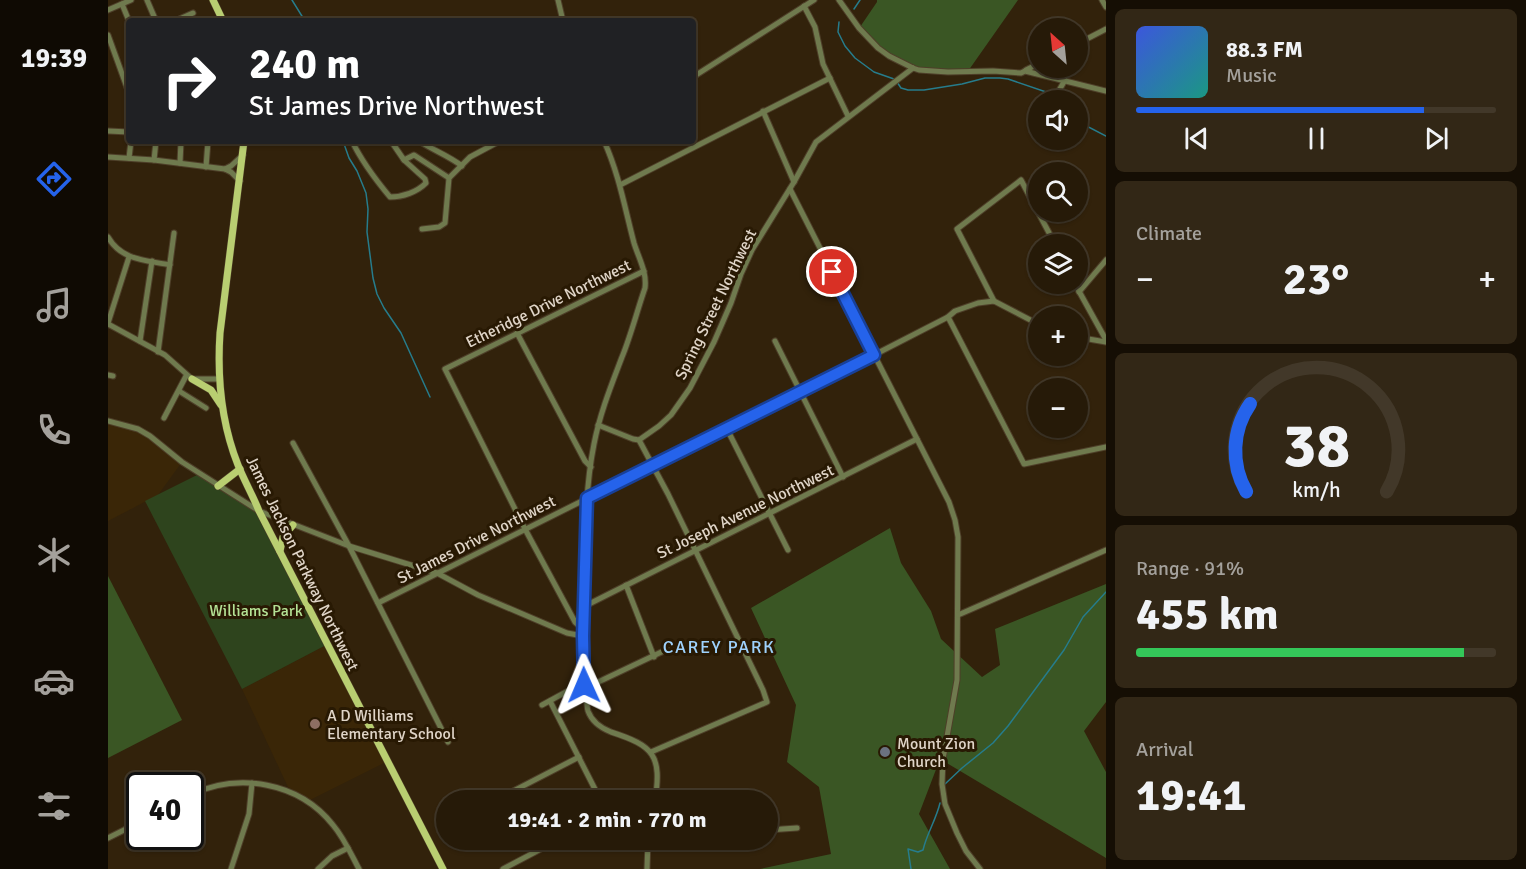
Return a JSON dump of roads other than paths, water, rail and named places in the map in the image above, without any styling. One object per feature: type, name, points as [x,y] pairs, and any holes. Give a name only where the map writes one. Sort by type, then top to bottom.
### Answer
[{"type":"main road","points":[[213,0],[222,18]]},
{"type":"main road","name":"James Jackson Parkway Northwest","points":[[244,144],[218,360],[222,408],[229,438],[240,469],[260,511],[443,869]]},
{"type":"main road","points":[[189,378],[211,390],[222,408]]},
{"type":"main road","points":[[218,486],[240,469]]},
{"type":"main road","points":[[280,551],[284,537],[293,525]]},
{"type":"street","points":[[108,10],[132,0]]},
{"type":"street","points":[[147,0],[155,18]]},
{"type":"street","points":[[558,0],[562,18]]},
{"type":"street","points":[[696,75],[814,0]]},
{"type":"street","points":[[839,0],[859,28],[878,48],[913,68],[948,72],[1021,73],[1028,69]]},
{"type":"street","points":[[1102,0],[1106,7]]},
{"type":"street","points":[[122,4],[128,18]]},
{"type":"street","points":[[804,6],[815,27],[823,64],[848,116]]},
{"type":"street","points":[[182,18],[193,13]]},
{"type":"street","points":[[1088,38],[1106,29]]},
{"type":"street","points":[[109,38],[126,85]]},
{"type":"street","name":"Spring Street Northwest","points":[[639,440],[671,415],[690,388],[714,342],[752,250],[790,189],[816,141],[913,68]]},
{"type":"street","points":[[1025,71],[1106,91]]},
{"type":"street","points":[[620,185],[830,78]]},
{"type":"street","points":[[1059,90],[1065,80]]},
{"type":"street","points":[[763,111],[794,182]]},
{"type":"street","points":[[108,131],[126,132]]},
{"type":"street","points":[[129,158],[131,144]]},
{"type":"street","points":[[154,160],[156,144]]},
{"type":"street","points":[[180,164],[181,144]]},
{"type":"street","points":[[206,167],[208,144]]},
{"type":"street","points":[[354,144],[376,180],[390,196],[398,197],[416,191],[426,183],[425,178],[404,160],[394,144]]},
{"type":"street","points":[[424,144],[462,166]]},
{"type":"street","points":[[422,229],[439,227],[445,223],[449,177],[470,157],[494,144]]},
{"type":"street","points":[[605,144],[614,163],[646,280],[598,425],[591,467],[587,498],[583,633],[584,685],[588,711],[596,723],[606,730],[636,741],[651,752],[658,772],[656,790]]},
{"type":"street","points":[[225,169],[243,155]]},
{"type":"street","points":[[404,160],[414,155],[449,177]]},
{"type":"street","points":[[108,158],[154,160],[225,169],[240,181]]},
{"type":"street","points":[[1028,319],[994,301],[957,229],[1021,180],[1050,234]]},
{"type":"street","points":[[790,189],[949,502],[956,520],[958,537],[957,680],[943,759],[943,795],[957,833],[966,851],[980,869]]},
{"type":"street","points":[[158,352],[174,233]]},
{"type":"street","points":[[108,237],[118,251],[129,257],[170,265]]},
{"type":"street","points":[[129,257],[108,323],[165,355],[189,378],[219,379]]},
{"type":"street","points":[[1088,281],[1106,260]]},
{"type":"street","points":[[140,341],[152,261]]},
{"type":"street","name":"Etheridge Drive Northwest","points":[[525,529],[445,369],[644,271]]},
{"type":"street","points":[[1080,294],[1106,341]]},
{"type":"street","name":"St James Drive Northwest","points":[[378,603],[874,355],[948,317],[955,311],[994,301]]},
{"type":"street","points":[[948,317],[1024,464],[1106,447]]},
{"type":"street","points":[[518,333],[585,461],[591,467]]},
{"type":"street","points":[[1088,339],[1106,341]]},
{"type":"street","points":[[775,341],[843,477]]},
{"type":"street","points":[[164,418],[178,392],[189,378]]},
{"type":"street","points":[[178,392],[206,408]]},
{"type":"street","points":[[108,421],[138,429],[150,436],[182,462],[260,511],[349,546],[437,573],[478,595],[567,633],[583,633]]},
{"type":"street","points":[[598,425],[639,440],[668,494],[767,702],[651,752]]},
{"type":"street","points":[[727,429],[788,550]]},
{"type":"street","name":"St Joseph Avenue Northwest","points":[[584,604],[589,604],[917,439]]},
{"type":"street","points":[[293,443],[349,546],[448,742]]},
{"type":"street","points":[[525,529],[583,633]]},
{"type":"street","points":[[958,615],[1106,550]]},
{"type":"street","points":[[626,585],[654,657]]},
{"type":"street","points":[[542,705],[577,686],[594,684],[672,647]]},
{"type":"street","points":[[550,701],[596,790]]},
{"type":"street","points":[[515,790],[579,757]]},
{"type":"street","points":[[204,790],[240,782],[263,783],[282,789],[310,804],[332,824],[359,869]]},
{"type":"street","points":[[231,869],[249,814],[252,783]]},
{"type":"street","points":[[778,829],[797,828]]},
{"type":"street","points":[[108,838],[126,829]]},
{"type":"street","points":[[318,869],[333,856],[348,848]]},
{"type":"street","points":[[503,869],[539,850]]},
{"type":"street","points":[[647,869],[648,850]]},
{"type":"waterway","points":[[292,0],[303,18]]},
{"type":"waterway","points":[[854,9],[860,0]]},
{"type":"waterway","points":[[839,22],[838,32],[845,46],[855,58],[874,72],[894,79]]},
{"type":"waterway","points":[[897,82],[901,88],[924,90],[985,78],[1000,78],[1040,90]]},
{"type":"waterway","points":[[1088,127],[1106,136]]},
{"type":"waterway","points":[[344,144],[366,193],[367,232],[377,294],[401,333],[430,397]]},
{"type":"waterway","points":[[945,784],[993,743],[1008,726],[1064,650],[1083,617],[1106,592]]},
{"type":"waterway","points":[[911,869],[908,849],[918,852],[923,850],[940,803]]},
{"type":"place","name":"A D Williams Elementary School","points":[[315,724]]},
{"type":"place","name":"Mount Zion Church","points":[[885,752]]},
{"type":"district","name":"CAREY PARK","points":[[719,647]]},
{"type":"park label","name":"Williams Park","points":[[256,610]]}]
